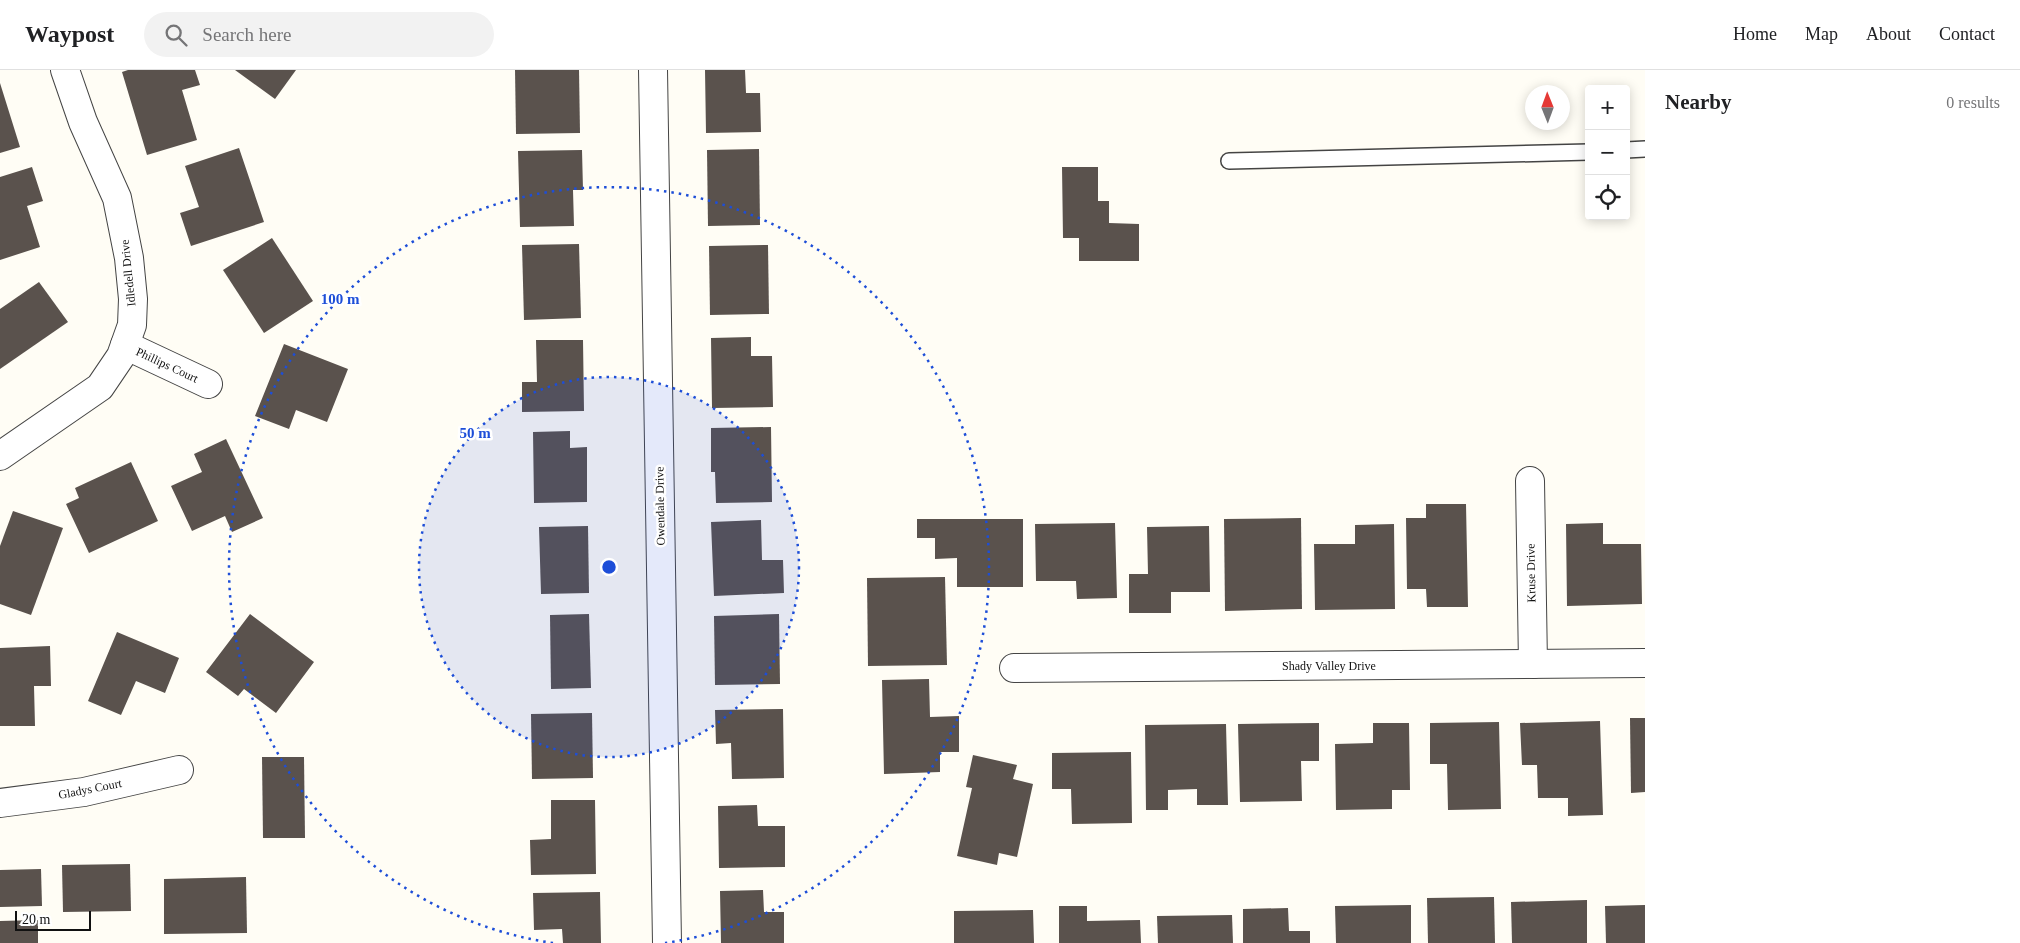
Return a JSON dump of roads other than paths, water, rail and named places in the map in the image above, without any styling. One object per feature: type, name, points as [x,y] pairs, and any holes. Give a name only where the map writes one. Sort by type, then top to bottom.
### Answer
[{"type":"street","name":"Idledell Drive","points":[[0,456],[100,387],[121,356],[132,325],[133,299],[129,258],[117,198],[83,122],[65,70]]},
{"type":"street","name":"Owendale Drive","points":[[653,70],[667,943]]},
{"type":"street","name":"Phillips Court","points":[[125,346],[208,384]]},
{"type":"street","name":"Kruse Drive","points":[[1530,481],[1533,664]]},
{"type":"street","name":"Shady Valley Drive","points":[[1014,668],[1645,664]]},
{"type":"street","name":"Gladys Court","points":[[0,803],[84,792],[179,770]]},
{"type":"lane","points":[[1630,150],[1645,149]]},
{"type":"lane","points":[[1229,161],[1585,152]]}]
